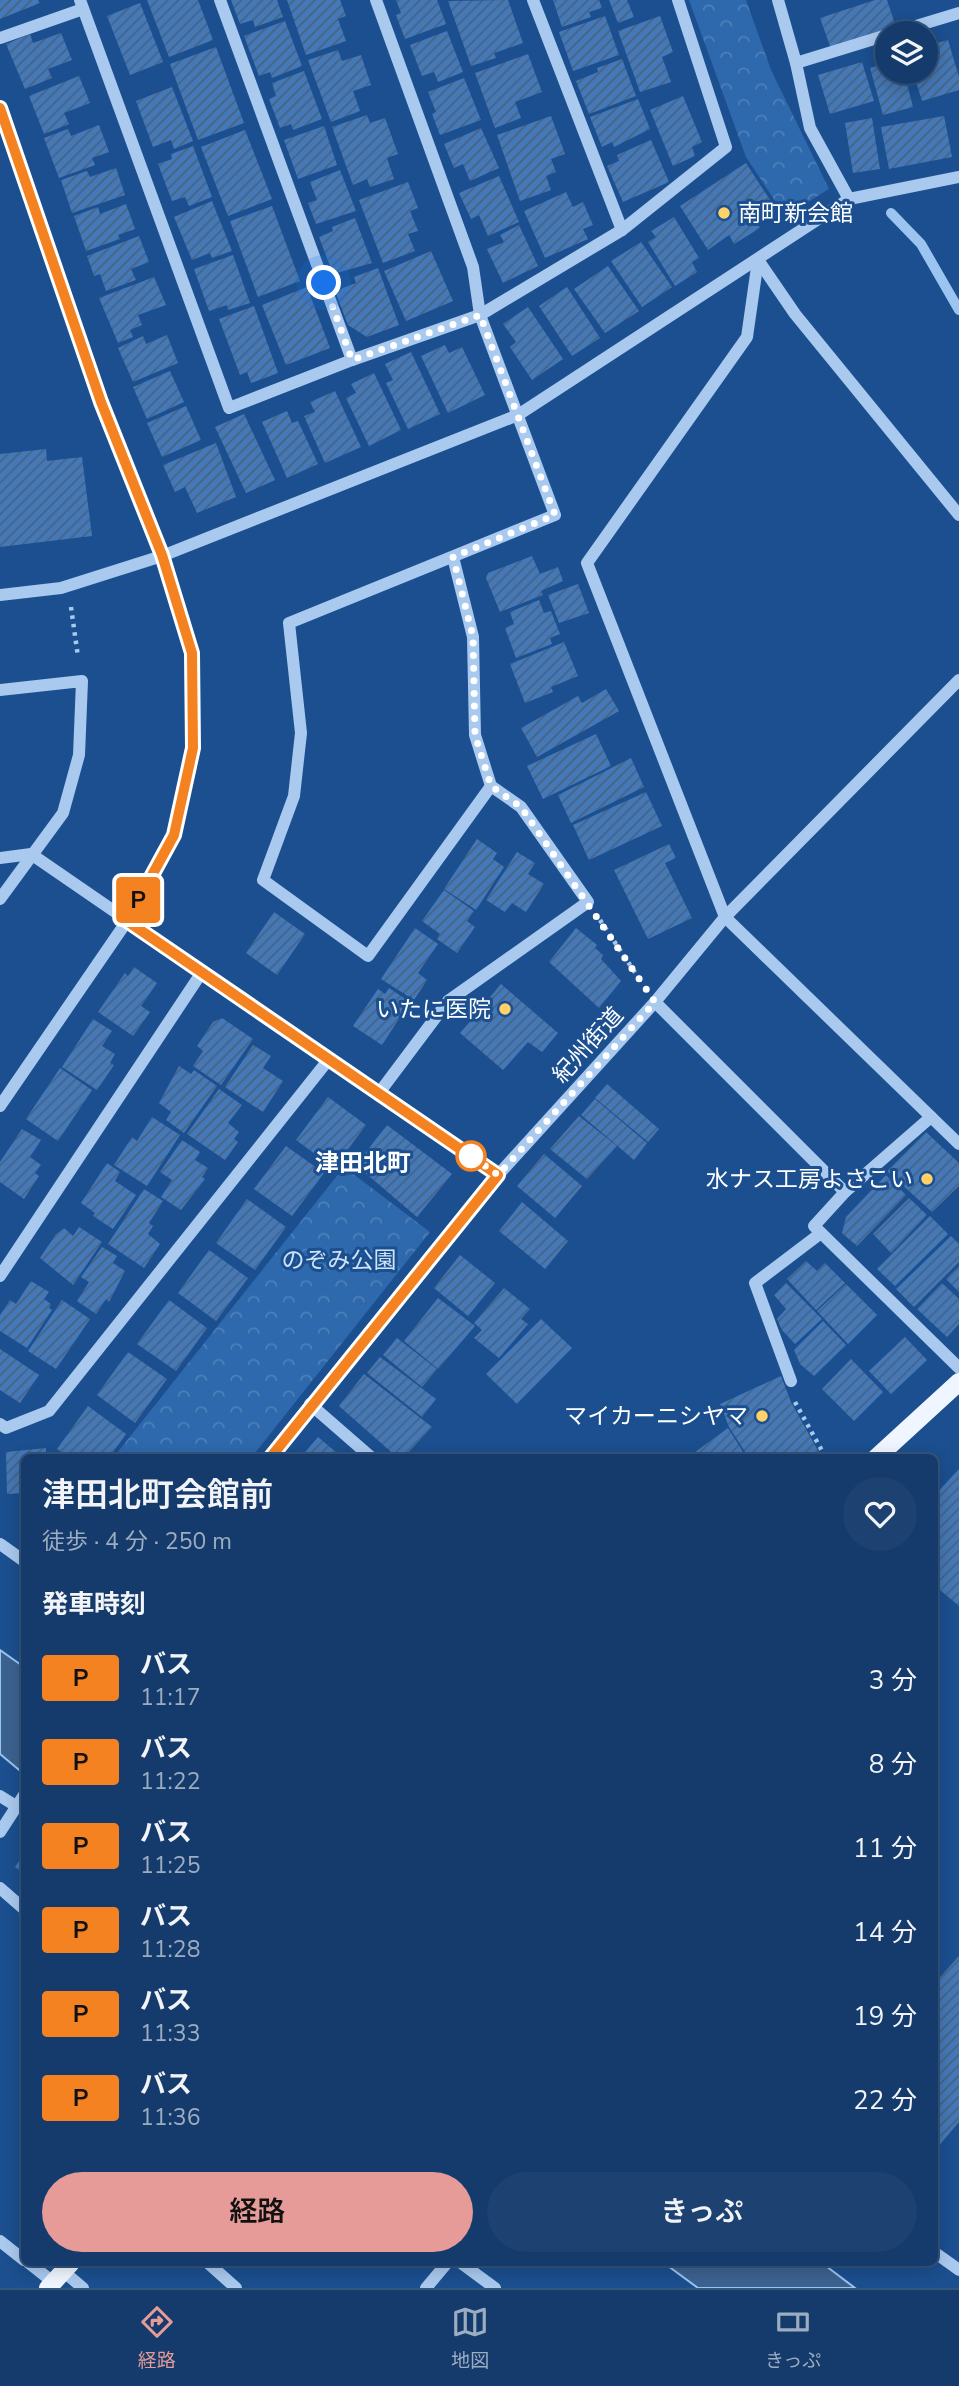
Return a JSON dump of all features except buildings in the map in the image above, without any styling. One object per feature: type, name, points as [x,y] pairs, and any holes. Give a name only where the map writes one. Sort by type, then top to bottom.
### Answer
[{"type":"main road","points":[[880,1454],[959,1382]]},
{"type":"street","points":[[220,0],[352,360]]},
{"type":"street","points":[[376,0],[473,267],[480,315],[555,515],[289,623],[300,745],[294,796],[263,880],[368,956],[491,786]]},
{"type":"street","points":[[533,0],[622,230]]},
{"type":"street","points":[[0,38],[82,4],[229,408],[352,360],[480,315],[622,230],[726,146],[678,0]]},
{"type":"street","points":[[779,0],[810,128],[849,198]]},
{"type":"street","points":[[933,21],[959,13]]},
{"type":"street","points":[[796,63],[875,39]]},
{"type":"street","points":[[0,108],[101,402],[162,555],[192,653],[193,748],[174,835],[127,921],[0,1106]]},
{"type":"street","points":[[0,595],[68,585],[162,555],[518,415],[849,198],[959,177]]},
{"type":"street","points":[[758,260],[795,314],[959,515]]},
{"type":"street","points":[[758,260],[747,337],[587,562],[726,917],[959,1144]]},
{"type":"street","points":[[379,1093],[448,1001],[588,902],[521,807],[491,786],[475,735],[473,637],[453,557]]},
{"type":"street","name":"紀州街道","points":[[273,1454],[310,1404],[498,1175],[655,1002],[726,917],[959,680]]},
{"type":"street","points":[[0,690],[82,681],[79,755],[63,813],[30,854],[0,899]]},
{"type":"street","points":[[0,858],[30,854],[498,1175]]},
{"type":"street","points":[[0,1276],[202,972]]},
{"type":"street","points":[[655,1002],[845,1192]]},
{"type":"street","points":[[0,1423],[6,1428],[49,1411],[329,1059]]},
{"type":"street","points":[[931,1117],[845,1192],[814,1226],[959,1368]]},
{"type":"street","points":[[791,1381],[755,1283],[821,1233]]},
{"type":"street","points":[[310,1404],[367,1454]]},
{"type":"street","points":[[0,1544],[21,1559]]},
{"type":"street","points":[[0,1796],[20,1802],[0,1832]]},
{"type":"street","points":[[0,1888],[21,1906]]},
{"type":"street","points":[[0,2241],[21,2257]]},
{"type":"street","points":[[938,2255],[956,2268]]},
{"type":"street","points":[[38,2266],[83,2288]]},
{"type":"street","points":[[211,2266],[236,2288]]},
{"type":"street","points":[[426,2288],[444,2266]]},
{"type":"street","points":[[465,2266],[495,2288]]},
{"type":"path","points":[[68,585],[82,681]]},
{"type":"path","points":[[588,902],[655,1002]]},
{"type":"path","points":[[791,1381],[792,1398],[824,1454]]},
{"type":"green space","points":[[689,0],[746,0],[771,70],[829,189],[785,216],[746,157]]},
{"type":"green space","name":"のぞみ公園","points":[[344,1167],[430,1232],[254,1454],[116,1454]]},
{"type":"shaded area","points":[[0,1650],[21,1665],[21,1772],[0,1754]]},
{"type":"shaded area","points":[[668,2266],[826,2266],[855,2288],[698,2288]]},
{"type":"waterway","points":[[891,213],[921,244],[959,310]]},
{"type":"bus line","name":"P","points":[[0,108],[101,402],[162,555],[192,653],[193,748],[174,835],[127,921],[498,1175],[310,1404],[273,1454]]},
{"type":"place","name":"南町新会館","points":[[724,213]]},
{"type":"place","name":"いたに医院","points":[[505,1009]]},
{"type":"place","name":"水ナス工房よさこい","points":[[927,1179]]},
{"type":"place","name":"マイカーニシヤマ","points":[[762,1416]]},
{"type":"district","name":"津田北町","points":[[363,1163]]},
{"type":"route","points":[[324,283],[352,360],[480,315],[555,515],[453,557],[473,637],[475,735],[491,786],[521,807],[655,1002],[498,1175],[468,1154],[471,1156]]}]
